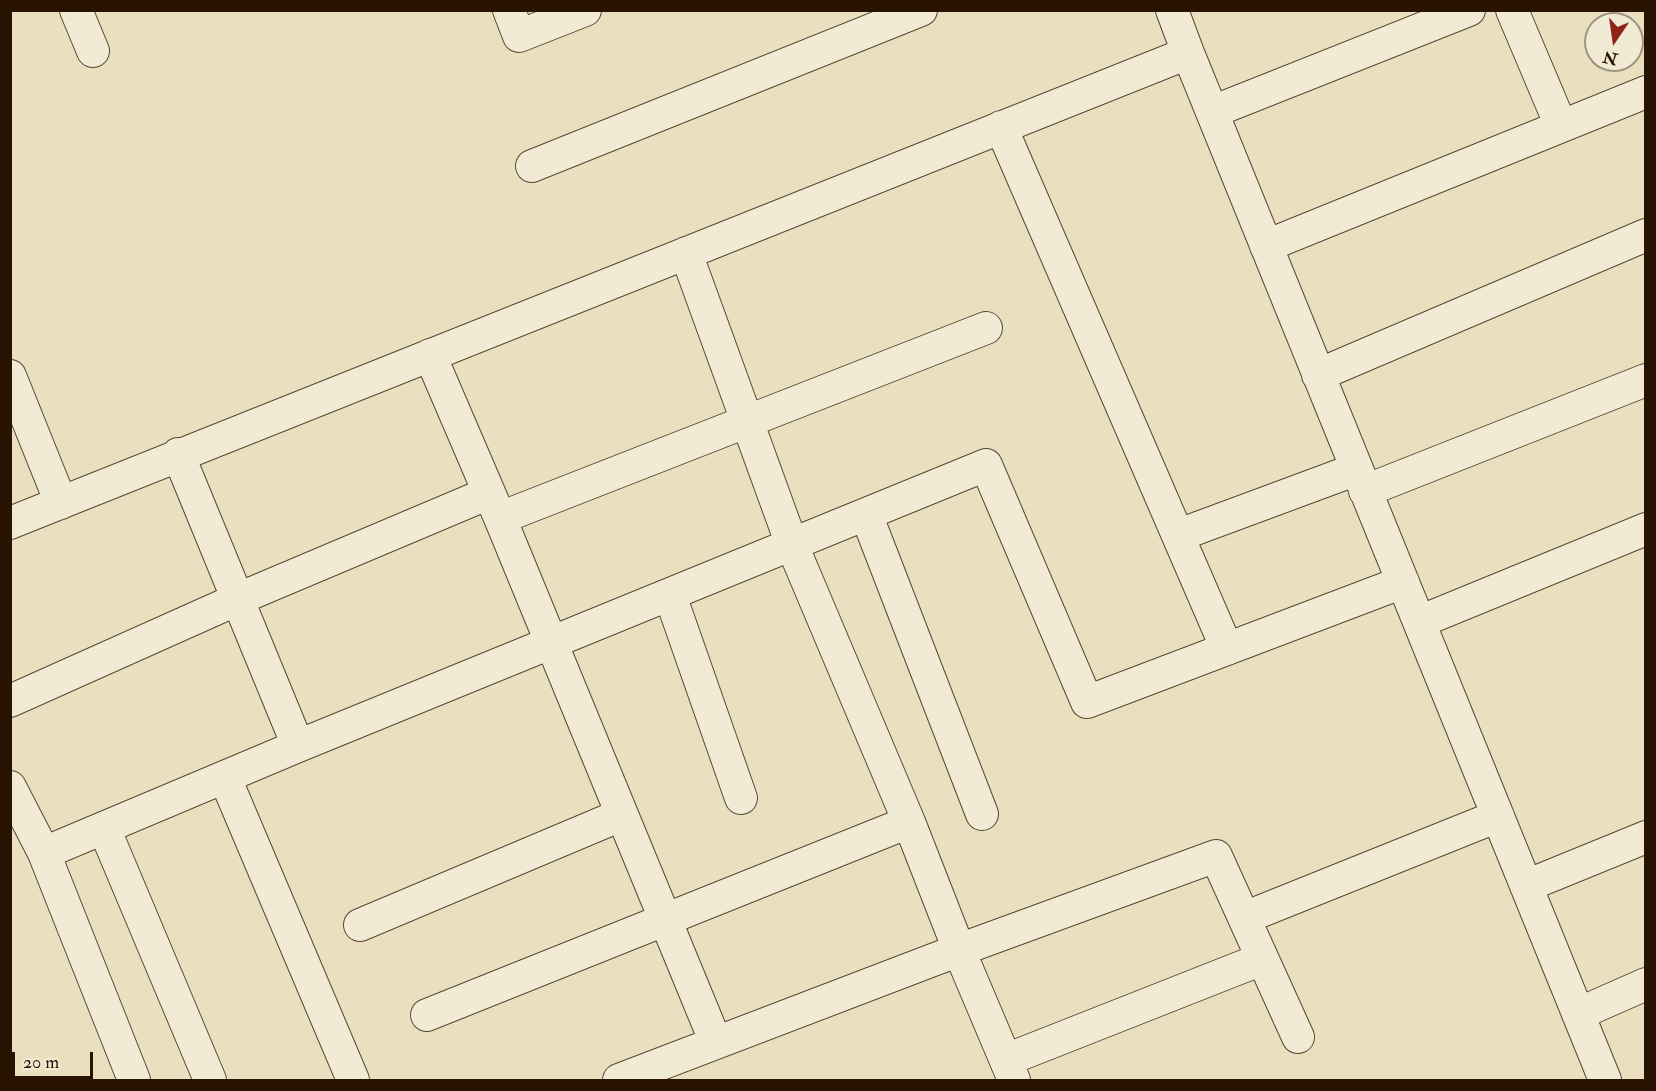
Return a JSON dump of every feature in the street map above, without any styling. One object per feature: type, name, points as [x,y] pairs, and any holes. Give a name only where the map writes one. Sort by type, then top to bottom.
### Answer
[{"type":"street","points":[[76,10],[93,51]]},
{"type":"street","points":[[509,10],[519,36],[585,10]]},
{"type":"street","points":[[532,166],[921,10]]},
{"type":"street","points":[[1172,10],[1605,1080]]},
{"type":"street","points":[[1212,112],[1469,10]]},
{"type":"street","points":[[1512,10],[1561,126]]},
{"type":"street","points":[[10,523],[1188,52]]},
{"type":"street","points":[[1266,246],[1646,92]]},
{"type":"street","points":[[1001,127],[1227,649]]},
{"type":"street","points":[[1318,375],[1646,235]]},
{"type":"street","points":[[686,253],[792,545],[909,822],[959,950],[1010,1070],[1262,959]]},
{"type":"street","points":[[10,701],[238,599],[494,505],[746,422],[986,328]]},
{"type":"street","points":[[430,356],[553,643],[621,815],[716,1043]]},
{"type":"street","points":[[10,376],[61,503]]},
{"type":"street","points":[[1179,535],[1361,480],[1646,381]]},
{"type":"street","points":[[178,454],[298,746]]},
{"type":"street","points":[[44,853],[298,746],[986,465],[1087,702],[1403,582]]},
{"type":"street","points":[[866,514],[982,814]]},
{"type":"street","points":[[1419,622],[1646,530]]},
{"type":"street","points":[[670,595],[741,798]]},
{"type":"street","points":[[225,778],[352,1080]]},
{"type":"street","points":[[10,787],[44,853],[134,1080]]},
{"type":"street","points":[[360,925],[621,815]]},
{"type":"street","points":[[1244,918],[1498,816]]},
{"type":"street","points":[[427,1015],[909,822]]},
{"type":"street","points":[[104,828],[210,1080]]},
{"type":"street","points":[[1526,886],[1646,837]]},
{"type":"street","points":[[638,1077],[716,1043],[959,950],[1216,856],[1298,1037]]},
{"type":"street","points":[[1578,1014],[1646,984]]}]
